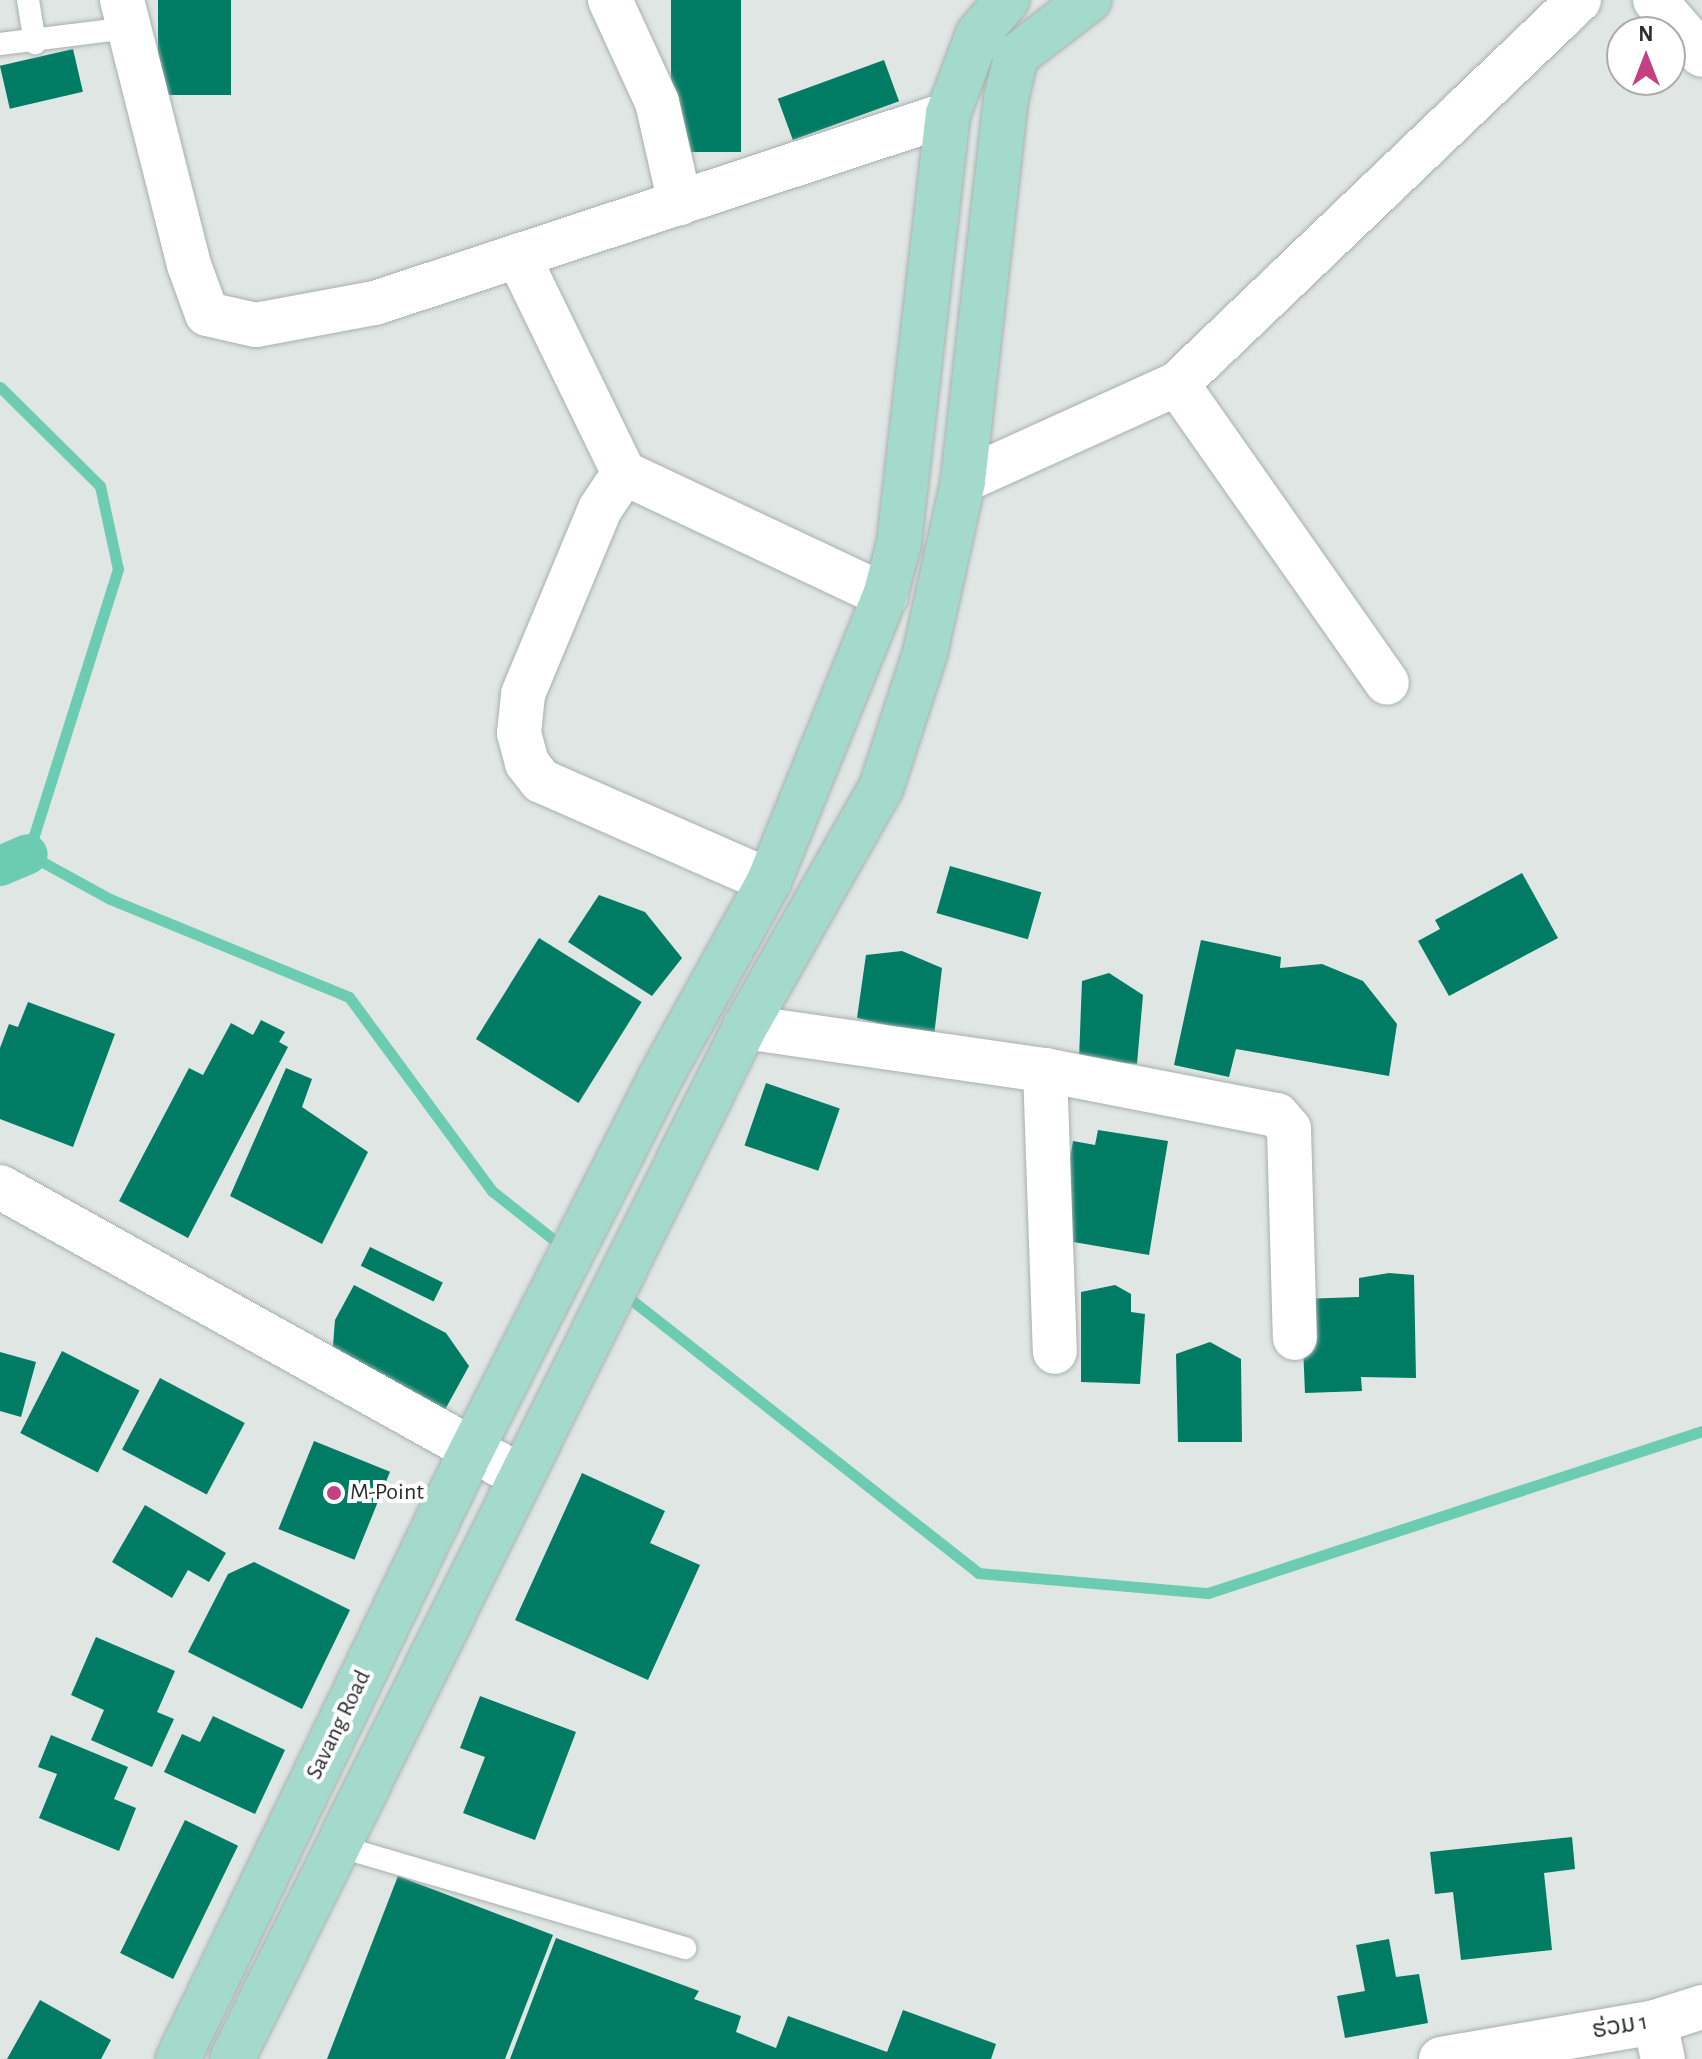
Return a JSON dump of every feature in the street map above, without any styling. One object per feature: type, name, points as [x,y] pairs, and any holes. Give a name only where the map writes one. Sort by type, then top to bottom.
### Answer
[{"type":"main road","name":"Savang Road","points":[[178,2059],[471,1451],[660,1078],[769,881],[885,596],[899,543],[948,114],[978,34],[1007,0]]},
{"type":"main road","points":[[232,2059],[745,1027],[881,788],[925,653],[963,481],[1006,99],[1016,56],[1089,0]]},
{"type":"main road","points":[[660,1078],[706,1104]]},
{"type":"street","points":[[610,0],[657,102],[680,203]]},
{"type":"street","points":[[963,481],[1177,384],[1579,0]]},
{"type":"street","points":[[1655,0],[1702,55]]},
{"type":"street","points":[[125,14],[189,265],[207,314],[256,325],[360,306],[948,114]]},
{"type":"street","points":[[518,256],[624,473],[885,596]]},
{"type":"street","points":[[1177,384],[1387,683]]},
{"type":"street","points":[[624,473],[595,521],[523,694],[519,733],[527,763],[541,781],[769,881]]},
{"type":"street","points":[[745,1027],[1045,1070],[1277,1115],[1289,1129],[1295,1338]]},
{"type":"street","points":[[1045,1070],[1055,1352]]},
{"type":"street","points":[[0,1187],[520,1476]]},
{"type":"street","name":"ຮ່ວມ 1","points":[[1441,2059],[1659,2040],[1702,2007]]},
{"type":"lane","points":[[28,0],[35,43]]},
{"type":"lane","points":[[0,44],[35,43],[125,14]]},
{"type":"lane","points":[[338,1846],[685,1948]]},
{"type":"building","points":[[158,0],[231,0],[231,95],[158,95]]},
{"type":"building","points":[[671,0],[741,0],[741,152],[671,152]]},
{"type":"building","points":[[73,49],[83,92],[10,109],[0,66]]},
{"type":"building","points":[[884,60],[899,101],[793,140],[778,99]]},
{"type":"building","points":[[950,866],[1041,892],[1028,939],[936,913]]},
{"type":"building","points":[[1522,873],[1558,938],[1449,996],[1418,941],[1440,929],[1435,920]]},
{"type":"building","points":[[599,895],[645,912],[682,958],[652,996],[568,942]]},
{"type":"building","points":[[539,938],[642,1002],[579,1103],[476,1039]]},
{"type":"building","points":[[1201,940],[1281,957],[1280,968],[1322,964],[1363,981],[1397,1024],[1389,1076],[1236,1049],[1229,1077],[1174,1065]]},
{"type":"building","points":[[902,951],[942,968],[934,1036],[857,1018],[866,955]]},
{"type":"building","points":[[1109,973],[1143,995],[1137,1064],[1079,1059],[1082,981]]},
{"type":"building","points":[[28,1002],[115,1034],[73,1147],[0,1119],[0,1048],[9,1024],[18,1027]]},
{"type":"building","points":[[261,1020],[285,1032],[279,1042],[288,1047],[188,1238],[119,1201],[189,1068],[203,1075],[231,1023],[253,1035]]},
{"type":"building","points":[[286,1068],[312,1079],[302,1107],[368,1152],[322,1244],[230,1196]]},
{"type":"building","points":[[766,1083],[840,1108],[818,1171],[745,1145]]},
{"type":"building","points":[[1098,1130],[1168,1141],[1149,1255],[1056,1239],[1073,1141],[1095,1145]]},
{"type":"building","points":[[370,1247],[443,1283],[434,1301],[361,1266]]},
{"type":"building","points":[[1389,1273],[1414,1275],[1416,1378],[1361,1377],[1362,1391],[1305,1393],[1301,1299],[1359,1297],[1359,1278]]},
{"type":"building","points":[[354,1285],[446,1333],[469,1366],[441,1417],[332,1359],[335,1320]]},
{"type":"building","points":[[1115,1285],[1131,1294],[1131,1312],[1145,1314],[1140,1384],[1081,1382],[1081,1292]]},
{"type":"building","points":[[1210,1342],[1241,1359],[1242,1442],[1178,1442],[1176,1354]]},
{"type":"building","points":[[62,1351],[140,1390],[98,1472],[20,1433]]},
{"type":"building","points":[[0,1352],[36,1362],[21,1417],[0,1411]]},
{"type":"building","points":[[160,1378],[245,1423],[207,1495],[122,1450]]},
{"type":"building","points":[[314,1441],[390,1472],[354,1560],[278,1529]]},
{"type":"building","points":[[582,1473],[665,1511],[650,1543],[700,1565],[648,1680],[515,1620]]},
{"type":"building","points":[[145,1505],[226,1553],[209,1582],[188,1570],[172,1598],[112,1562]]},
{"type":"building","points":[[254,1562],[350,1610],[302,1709],[188,1652],[228,1574]]},
{"type":"building","points":[[96,1637],[175,1671],[157,1712],[174,1719],[152,1767],[91,1740],[104,1710],[71,1695]]},
{"type":"building","points":[[480,1696],[576,1732],[535,1840],[463,1813],[485,1757],[460,1748]]},
{"type":"building","points":[[213,1716],[285,1750],[255,1814],[164,1772],[182,1734],[200,1742]]},
{"type":"building","points":[[51,1735],[128,1767],[114,1799],[136,1808],[119,1851],[39,1818],[57,1774],[38,1767]]},
{"type":"building","points":[[185,1820],[238,1846],[173,1979],[120,1953]]},
{"type":"building","points":[[1572,1837],[1575,1869],[1544,1873],[1552,1950],[1461,1960],[1453,1892],[1435,1894],[1430,1852]]},
{"type":"building","points":[[398,1876],[553,1935],[505,2059],[327,2059]]},
{"type":"building","points":[[556,1938],[699,1991],[694,1999],[741,2016],[736,2032],[776,2048],[788,2016],[887,2052],[903,2010],[996,2044],[991,2059],[510,2059]]},
{"type":"building","points":[[1389,1939],[1396,1977],[1419,1974],[1428,2023],[1345,2038],[1337,1996],[1365,1991],[1356,1945]]},
{"type":"building","points":[[40,2000],[111,2040],[101,2059],[7,2059]]},
{"type":"waterway","points":[[0,387],[100,486],[118,569],[28,854],[110,899],[349,997],[492,1191],[563,1247]]},
{"type":"waterway","points":[[0,866],[28,854]]},
{"type":"waterway","points":[[624,1294],[978,1573],[1208,1593],[1702,1431]]},
{"type":"place","name":"M-Point","points":[[334,1493]]}]
